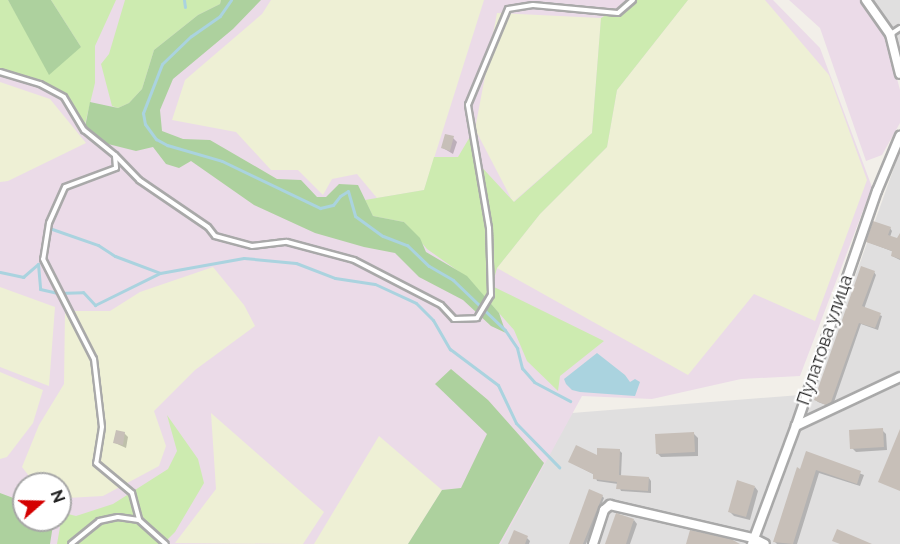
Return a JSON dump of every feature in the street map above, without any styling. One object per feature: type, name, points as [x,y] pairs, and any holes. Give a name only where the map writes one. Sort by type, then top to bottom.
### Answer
[{"type":"street","points":[[866,0],[890,34],[900,74]]},
{"type":"street","name":"Пулатова улица","points":[[752,541],[796,426],[877,190],[900,136]]},
{"type":"street","points":[[796,426],[900,377]]},
{"type":"street","points":[[593,544],[604,510],[610,505],[765,544]]},
{"type":"lane","points":[[0,72],[40,84],[64,97],[84,130],[115,155],[140,180],[208,227],[215,236],[252,246],[287,242],[354,260],[441,305],[454,319],[477,318],[491,295],[489,228],[468,105],[508,9],[533,5],[618,13],[633,0]]},
{"type":"lane","points":[[890,34],[900,28]]},
{"type":"lane","points":[[115,155],[116,168],[65,187],[49,222],[43,259],[94,359],[102,427],[96,463],[132,493],[139,520]]},
{"type":"lane","points":[[70,544],[99,521],[118,517],[139,520],[166,544]]},
{"type":"shaded area","points":[[0,0],[773,0],[820,48],[872,187],[800,376],[741,379],[652,399],[582,396],[501,544],[0,544]]},
{"type":"shaded area","points":[[789,0],[861,0],[886,36],[900,90],[900,123],[882,155],[866,161],[820,28]]},
{"type":"shaded area","points":[[873,0],[900,0],[900,56],[897,35]]},
{"type":"shaded area","points":[[900,151],[900,544],[499,544],[572,413],[813,394]]},
{"type":"green space","points":[[0,0],[8,0],[18,17],[81,47],[51,0],[116,0],[95,46],[95,83],[85,124],[66,93],[0,69]]},
{"type":"green space","points":[[8,0],[51,0],[81,47],[49,75]]},
{"type":"green space","points":[[125,0],[221,0],[220,4],[198,15],[154,50],[142,89],[129,103],[118,108],[112,106],[101,64],[109,54]]},
{"type":"green space","points":[[221,0],[261,0],[233,29],[173,79],[160,110],[162,131],[183,139],[210,140],[277,179],[301,180],[317,197],[326,197],[339,184],[358,185],[373,216],[404,222],[420,238],[426,252],[467,276],[499,313],[506,333],[491,326],[463,300],[419,277],[395,253],[315,233],[254,205],[191,161],[179,168],[166,164],[153,147],[136,151],[108,144],[85,127],[90,102],[118,108],[129,103],[142,89],[154,50],[198,15],[220,4]]},
{"type":"green space","points":[[271,0],[484,0],[424,190],[377,198],[357,174],[332,179],[323,195],[298,170],[271,170],[236,132],[172,120],[185,80],[262,14]]},
{"type":"green space","points":[[631,0],[688,0],[617,90],[607,147],[540,214],[497,268],[492,286],[604,341],[560,376],[558,391],[527,361],[514,330],[468,278],[427,249],[404,222],[373,216],[365,200],[424,190],[434,157],[458,157],[471,135],[477,162],[514,202],[592,133],[601,18]]},
{"type":"green space","points":[[688,0],[765,0],[829,75],[867,180],[815,321],[754,294],[688,375],[497,268],[540,214],[607,147],[617,90]]},
{"type":"green space","points":[[497,13],[601,18],[592,133],[513,202],[475,129]]},
{"type":"green space","points":[[0,82],[50,99],[86,143],[8,181],[0,182]]},
{"type":"green space","points":[[213,267],[244,305],[255,326],[195,370],[154,411],[166,446],[159,466],[103,496],[72,498],[72,472],[26,472],[22,467],[39,425],[64,384],[65,311],[110,311],[140,292]]},
{"type":"green space","points":[[0,287],[55,307],[49,386],[0,367]]},
{"type":"green space","points":[[451,369],[488,400],[544,463],[499,544],[408,544],[442,490],[461,488],[487,434],[435,384]]},
{"type":"green space","points":[[0,372],[43,390],[33,423],[7,457],[0,459]]},
{"type":"green space","points":[[211,413],[324,512],[303,544],[175,543],[216,489]]},
{"type":"green space","points":[[167,415],[198,459],[204,483],[175,532],[163,544],[57,544],[59,532],[72,532],[72,515],[76,516],[113,504],[168,469],[177,451]]},
{"type":"green space","points":[[379,436],[442,490],[408,544],[314,544]]},
{"type":"green space","points":[[0,493],[12,498],[12,532],[52,532],[50,544],[0,544]]},
{"type":"water","points":[[597,353],[625,375],[630,382],[635,379],[640,382],[635,396],[580,392],[572,390],[566,384],[564,379]]},
{"type":"building","points":[[445,134],[454,136],[450,151],[441,148]]},
{"type":"building","points":[[873,221],[891,227],[888,235],[897,238],[900,233],[900,259],[891,256],[892,251],[866,242]]},
{"type":"building","points":[[861,266],[875,271],[862,306],[881,313],[875,328],[859,323],[831,402],[826,405],[814,400]]},
{"type":"building","points":[[883,428],[884,447],[850,449],[849,430]]},
{"type":"building","points":[[900,429],[900,491],[878,482]]},
{"type":"building","points":[[116,430],[125,432],[123,445],[113,443]]},
{"type":"building","points":[[694,432],[695,452],[656,454],[655,434]]},
{"type":"building","points":[[576,445],[597,455],[597,448],[620,449],[619,475],[649,477],[648,491],[616,489],[617,482],[593,479],[593,474],[568,462]]},
{"type":"building","points":[[806,451],[861,471],[857,484],[816,470],[793,544],[773,542],[797,467],[800,469]]},
{"type":"building","points":[[737,480],[755,486],[746,517],[728,512]]},
{"type":"building","points":[[589,489],[603,495],[583,544],[569,544]]},
{"type":"building","points":[[616,513],[634,519],[626,544],[605,544]]},
{"type":"building","points":[[837,529],[872,544],[840,544],[832,541]]},
{"type":"building","points":[[514,530],[528,536],[525,544],[508,544]]},
{"type":"building","points":[[690,530],[731,539],[740,544],[686,544]]},
{"type":"waterway","points":[[184,0],[185,7]]},
{"type":"waterway","points":[[231,0],[220,16],[191,36],[162,64],[143,113],[145,124],[156,139],[167,145],[222,161],[320,208],[333,205],[340,196],[348,191],[355,216],[383,236],[407,245],[429,266],[453,280],[505,330],[517,348],[522,368],[534,382],[570,401]]},
{"type":"waterway","points":[[52,229],[98,245],[115,256],[160,273]]},
{"type":"waterway","points":[[0,272],[23,277],[38,264],[40,289],[58,293],[83,292],[95,305],[160,273],[244,258],[296,263],[335,278],[375,284],[416,303],[433,320],[450,349],[498,385],[516,423],[559,467]]}]
